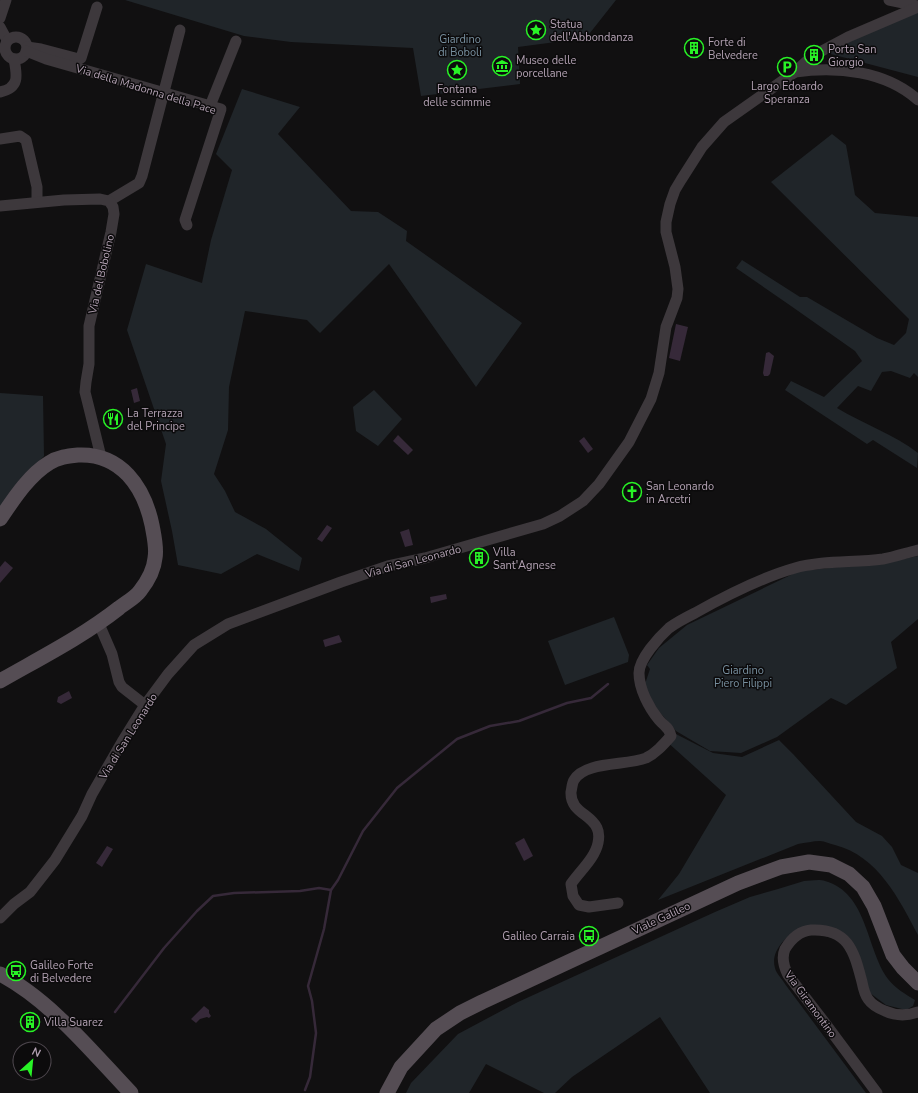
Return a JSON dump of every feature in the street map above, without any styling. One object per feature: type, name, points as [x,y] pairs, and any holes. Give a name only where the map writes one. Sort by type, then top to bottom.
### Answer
[{"type":"main road","points":[[0,519],[18,493],[41,468],[50,462],[66,456],[83,455],[101,457],[116,464],[130,476],[142,495],[150,515],[155,538],[155,558],[148,578],[139,593],[99,624],[0,681]]},
{"type":"main road","name":"Viale Galileo","points":[[387,1093],[402,1067],[436,1029],[460,1014],[482,1002],[738,883],[781,867],[809,862],[831,865],[849,874],[863,887],[874,906],[893,955],[902,968],[918,982]]},
{"type":"main road","points":[[0,974],[24,988],[45,1005],[130,1093]]},
{"type":"street","points":[[0,18],[6,0]]},
{"type":"street","points":[[889,0],[918,7]]},
{"type":"street","name":"Via della Madonna della Pace","points":[[27,49],[41,49],[78,59],[82,58],[97,7]]},
{"type":"street","name":"Via di San Leonardo","points":[[0,918],[14,904],[30,892],[55,860],[82,816],[92,794],[122,742],[145,705],[168,674],[194,645],[228,624],[341,582],[388,566],[426,558],[543,524],[560,516],[583,501],[599,484],[629,442],[651,399],[659,373],[666,327],[676,305],[678,289],[675,267],[666,232],[667,213],[675,190],[702,147],[724,122],[796,72],[814,55],[848,37],[918,7]]},
{"type":"street","points":[[0,27],[7,40],[4,49],[7,55],[14,59],[20,58],[27,49]]},
{"type":"street","points":[[0,206],[36,202],[100,199],[109,201],[139,183],[180,30]]},
{"type":"street","name":"Via della Madonna della Pace","points":[[7,40],[11,37],[19,37],[25,41],[27,49],[46,59],[164,94],[221,109],[185,220],[187,225]]},
{"type":"street","points":[[210,106],[236,41]]},
{"type":"street","points":[[0,92],[6,91],[14,84],[17,76],[14,59]]},
{"type":"street","points":[[796,72],[815,69],[833,69],[864,74],[882,79],[903,88],[918,100]]},
{"type":"street","points":[[0,139],[20,136],[26,140],[37,187],[36,202]]},
{"type":"street","name":"Via del Bobolino","points":[[101,457],[85,392],[88,364],[89,326],[114,214],[113,207],[109,201]]},
{"type":"street","points":[[618,903],[589,907],[579,905],[573,896],[571,884],[595,850],[598,842],[598,833],[597,827],[574,805],[571,796],[572,787],[574,780],[579,774],[586,770],[595,766],[608,766],[645,758],[657,751],[671,736],[670,730],[659,720],[645,698],[640,682],[639,672],[645,658],[656,640],[670,627],[754,582],[795,568],[815,564],[883,558],[918,550]]},
{"type":"street","points":[[99,624],[112,654],[119,682],[122,687],[145,705]]},
{"type":"street","name":"Via Giramontino","points":[[876,1093],[825,1022],[788,975],[784,967],[784,950],[795,936],[804,931],[826,930],[835,933],[843,938],[855,954],[868,999],[878,1008],[890,1014],[907,1015],[918,1012]]},
{"type":"green space","name":"Giardino di Boboli","points":[[125,0],[616,0],[586,38],[518,47],[520,84],[421,96],[413,48],[291,42],[244,36]]},
{"type":"green space","points":[[918,7],[918,77],[827,53]]},
{"type":"green space","points":[[242,89],[300,107],[278,134],[351,211],[378,212],[407,231],[406,241],[522,323],[476,387],[389,264],[320,333],[307,320],[245,311],[229,387],[228,430],[214,474],[225,491],[235,512],[266,529],[302,558],[299,571],[257,554],[221,574],[178,565],[161,481],[166,444],[127,330],[146,264],[202,283],[211,240],[232,170],[216,154]]},
{"type":"green space","points":[[832,134],[846,145],[855,195],[875,213],[918,217],[918,377],[914,373],[910,378],[891,371],[882,372],[871,391],[858,386],[837,408],[909,446],[918,453],[917,468],[873,440],[867,444],[785,390],[791,381],[824,397],[862,361],[855,351],[736,268],[742,260],[800,297],[807,297],[877,338],[894,345],[906,333],[909,319],[771,182]]},
{"type":"green space","points":[[374,390],[402,419],[378,446],[356,431],[353,407]]},
{"type":"green space","points":[[0,393],[43,396],[44,456],[24,478],[0,511]]},
{"type":"green space","name":"Giardino Piero Filippi","points":[[918,556],[918,619],[891,642],[897,668],[846,705],[831,698],[777,737],[741,753],[710,751],[676,731],[649,700],[644,683],[650,669],[647,665],[659,648],[687,625],[799,571],[889,562]]},
{"type":"green space","points":[[614,617],[629,655],[628,662],[565,685],[548,641]]},
{"type":"green space","points":[[672,732],[713,753],[742,757],[779,740],[856,822],[882,836],[892,847],[901,865],[918,873],[918,935],[895,894],[875,869],[850,851],[822,841],[798,844],[658,900],[679,874],[726,795],[665,740]]},
{"type":"green space","points":[[823,880],[839,887],[850,897],[858,909],[881,967],[888,979],[897,988],[915,1000],[913,1006],[906,1010],[886,1005],[870,993],[852,943],[798,929],[784,940],[777,950],[774,962],[778,974],[866,1093],[710,1093],[660,1017],[572,1077],[555,1093],[544,1093],[486,1064],[469,1093],[406,1093],[411,1083],[458,1034],[518,1002],[750,897],[804,881]]},
{"type":"shaded area","points":[[676,324],[688,327],[680,361],[669,358]]},
{"type":"shaded area","points":[[769,352],[774,356],[770,374],[768,376],[764,376],[763,373],[766,353]]},
{"type":"shaded area","points":[[137,388],[140,401],[134,403],[131,390]]},
{"type":"shaded area","points":[[398,435],[413,450],[408,455],[393,441]]},
{"type":"shaded area","points":[[584,437],[593,449],[588,453],[579,441]]},
{"type":"shaded area","points":[[327,525],[332,528],[322,542],[317,539]]},
{"type":"shaded area","points":[[409,529],[413,545],[405,547],[400,532]]},
{"type":"shaded area","points":[[5,561],[13,568],[0,583],[0,567]]},
{"type":"shaded area","points":[[446,594],[447,599],[431,603],[430,597]]},
{"type":"shaded area","points":[[339,635],[342,642],[325,647],[323,640]]},
{"type":"shaded area","points":[[69,691],[72,698],[61,704],[57,702],[58,697]]},
{"type":"shaded area","points":[[524,838],[533,856],[524,861],[515,843]]},
{"type":"shaded area","points":[[107,846],[113,849],[102,867],[96,863]]},
{"type":"shaded area","points":[[204,1006],[209,1010],[211,1016],[209,1018],[207,1017],[200,1019],[196,1023],[191,1019]]},
{"type":"waterway","points":[[305,1090],[310,1077],[316,1033],[312,1001],[308,986],[324,929],[331,890],[338,880],[363,831],[397,788],[457,739],[490,726],[519,721],[567,703],[591,698],[608,684]]},
{"type":"waterway","points":[[115,1012],[164,948],[197,911],[213,896],[234,893],[300,891],[319,888],[331,890]]},
{"type":"place","name":"Statua dell'Abbondanza","points":[[536,30]]},
{"type":"place","name":"Forte di Belvedere","points":[[694,48]]},
{"type":"place","name":"Porta San Giorgio","points":[[814,55]]},
{"type":"place","name":"Museo delle porcellane","points":[[502,66]]},
{"type":"place","name":"Largo Edoardo Speranza","points":[[787,67]]},
{"type":"place","name":"Fontana delle scimmie","points":[[457,70]]},
{"type":"place","name":"La Terrazza del Principe","points":[[113,419]]},
{"type":"place","name":"San Leonardo in Arcetri","points":[[632,492]]},
{"type":"place","name":"Villa Sant'Agnese","points":[[479,558]]},
{"type":"place","name":"Galileo Carraia","points":[[589,936]]},
{"type":"place","name":"Galileo Forte di Belvedere","points":[[16,971]]},
{"type":"place","name":"Villa Suarez","points":[[30,1022]]}]
